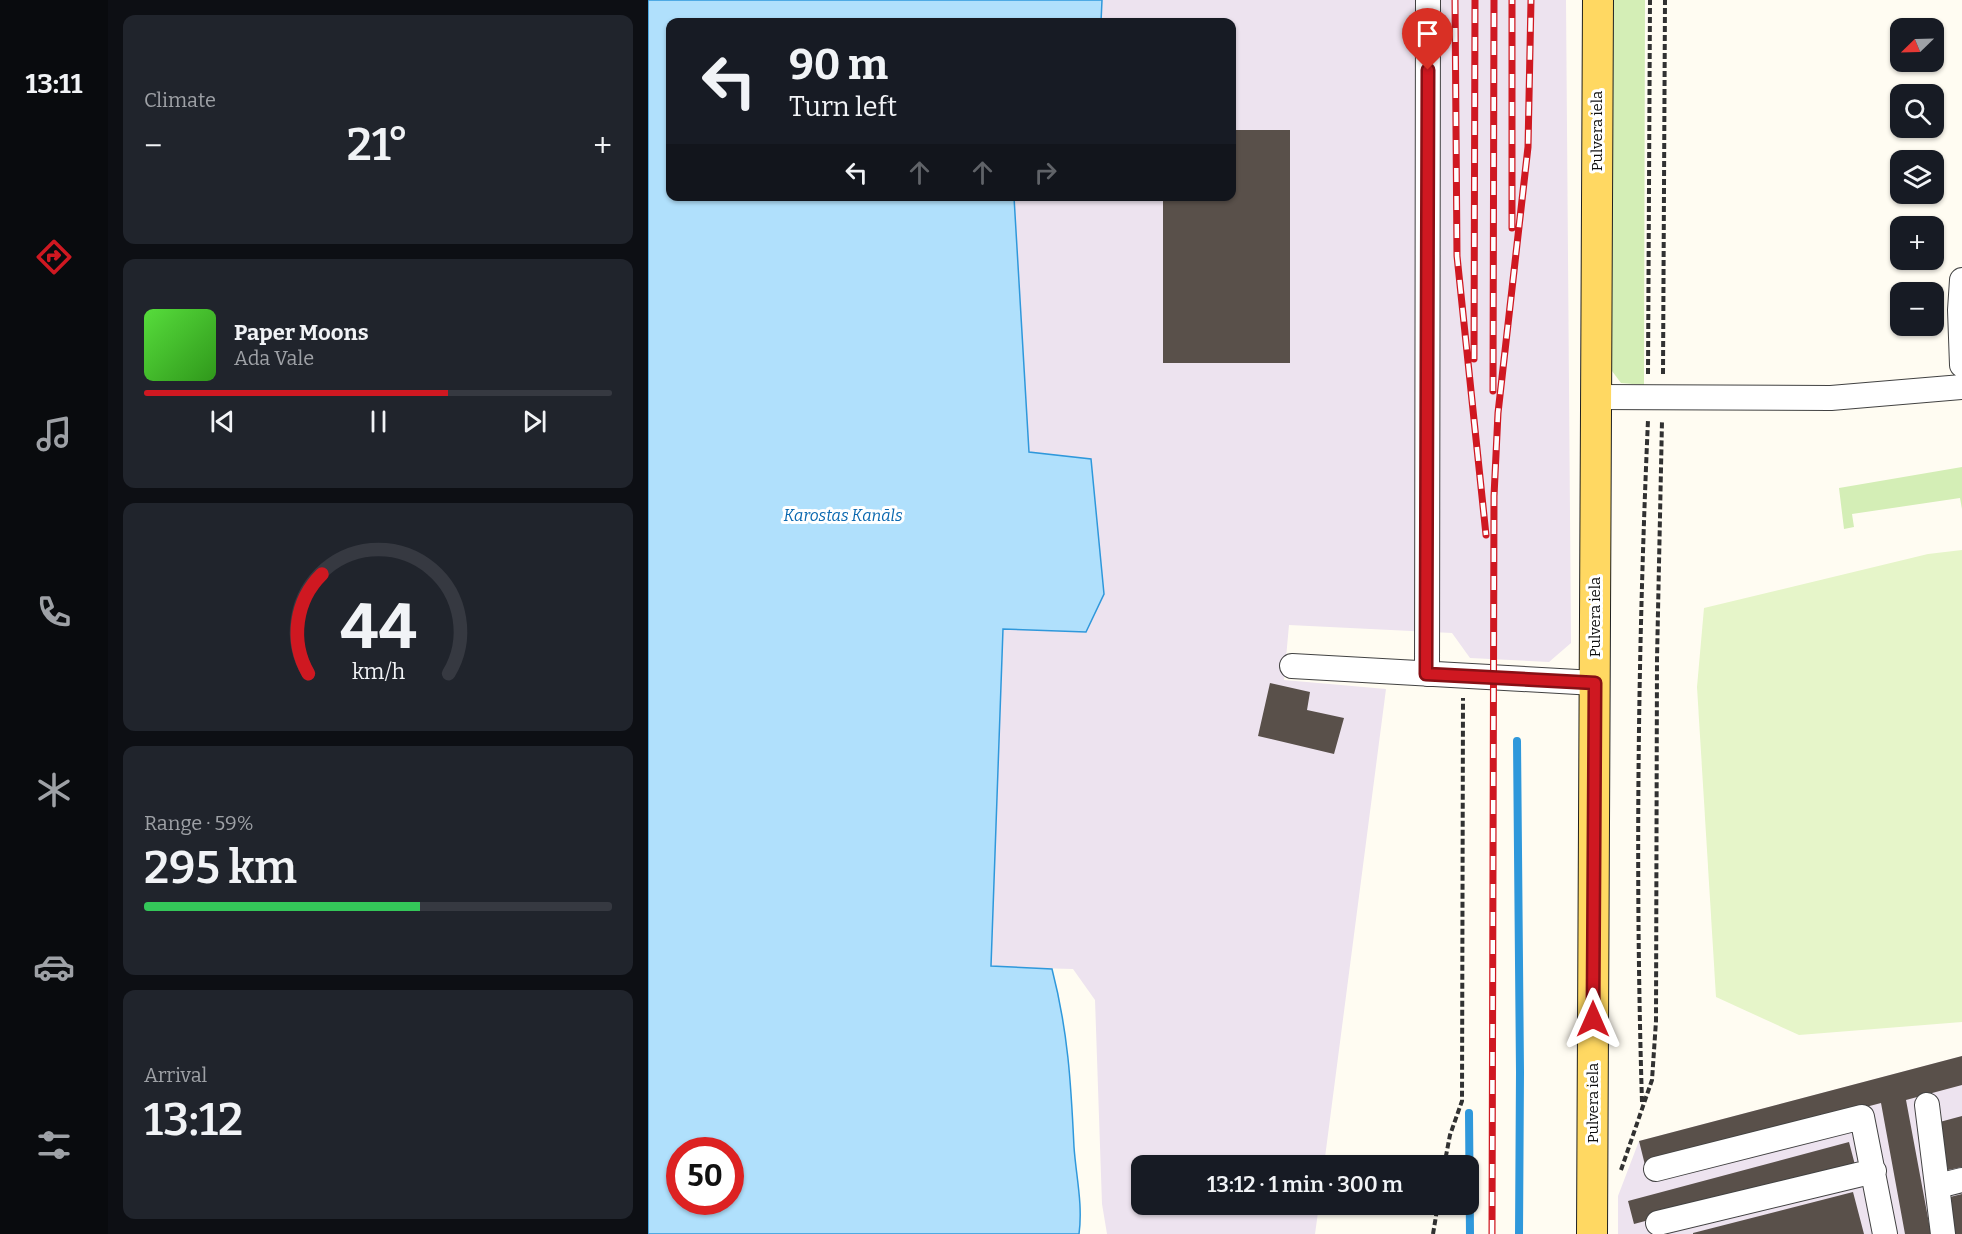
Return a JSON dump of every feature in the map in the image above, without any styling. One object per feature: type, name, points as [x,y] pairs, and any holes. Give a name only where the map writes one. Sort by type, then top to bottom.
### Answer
[{"type":"main road","name":"Pulvera iela","points":[[1592,1234],[1598,0]]},
{"type":"lane","points":[[1426,674],[1428,0]]},
{"type":"lane","points":[[1962,280],[1960,310],[1962,365]]},
{"type":"lane","points":[[1596,397],[1831,398],[1962,387]]},
{"type":"lane","points":[[1292,666],[1595,683]]},
{"type":"lane","points":[[1927,1105],[1942,1234]]},
{"type":"lane","points":[[1656,1169],[1862,1117],[1885,1234]]},
{"type":"lane","points":[[1658,1223],[1874,1171]]},
{"type":"lane","points":[[1938,1186],[1962,1180]]},
{"type":"path","points":[[1619,1177],[1652,1080],[1656,1021],[1656,397],[1650,0]]},
{"type":"path","points":[[1642,1106],[1638,982],[1641,579],[1656,397],[1665,0]]},
{"type":"path","points":[[1446,1155],[1450,1135],[1462,1101],[1463,676]]},
{"type":"path","points":[[1433,1234],[1436,1215]]},
{"type":"shaded area","points":[[1102,0],[1566,0],[1571,643],[1549,662],[1470,658],[1452,633],[1289,625],[1284,680],[1386,689],[1325,1155],[1131,1155],[1131,1215],[1318,1215],[1315,1234],[1107,1234],[1102,1204],[1095,1000],[1073,969],[991,967],[1003,628],[1086,632],[1029,453],[1014,201],[1236,201],[1236,18],[1101,18]]},
{"type":"shaded area","points":[[1962,1056],[1962,1234],[1618,1234],[1618,1196],[1639,1141]]},
{"type":"green space","points":[[1612,0],[1645,0],[1644,385],[1621,383],[1611,366]]},
{"type":"green space","points":[[1962,467],[1962,509],[1960,498],[1852,514],[1854,527],[1844,529],[1839,488]]},
{"type":"green space","points":[[1962,550],[1962,1022],[1799,1035],[1716,997],[1697,687],[1704,608],[1928,554]]},
{"type":"water","name":"Karostas Kanāls","points":[[648,0],[1102,0],[1101,18],[666,18],[666,201],[1014,201],[1029,452],[1091,459],[1104,594],[1086,632],[1003,629],[991,966],[1052,969],[1068,1057],[1079,1234],[648,1234]]},
{"type":"building","points":[[1236,130],[1290,130],[1290,363],[1163,363],[1163,201],[1236,201]]},
{"type":"building","points":[[1270,683],[1310,692],[1307,710],[1344,718],[1334,754],[1258,736]]},
{"type":"building","points":[[1962,1056],[1962,1085],[1906,1100],[1931,1234],[1905,1234],[1881,1103],[1645,1165],[1639,1141]]},
{"type":"building","points":[[1962,1116],[1962,1167],[1948,1170],[1936,1123]]},
{"type":"building","points":[[1849,1142],[1855,1165],[1634,1224],[1628,1201]]},
{"type":"building","points":[[1853,1192],[1864,1234],[1693,1234],[1693,1233]]},
{"type":"building","points":[[1962,1194],[1962,1234],[1955,1234],[1946,1198]]},
{"type":"waterway","points":[[1517,741],[1519,1234]]},
{"type":"waterway","points":[[1469,1113],[1470,1234]]},
{"type":"railway","points":[[1455,0],[1457,256],[1486,535]]},
{"type":"railway","points":[[1474,359],[1475,0]]},
{"type":"railway","points":[[1493,391],[1494,0]]},
{"type":"railway","points":[[1512,0],[1512,228]]},
{"type":"railway","points":[[1492,1234],[1494,496],[1498,413],[1528,147],[1531,0]]},
{"type":"route","points":[[1428,70],[1426,674],[1595,683],[1593,1019]]}]
